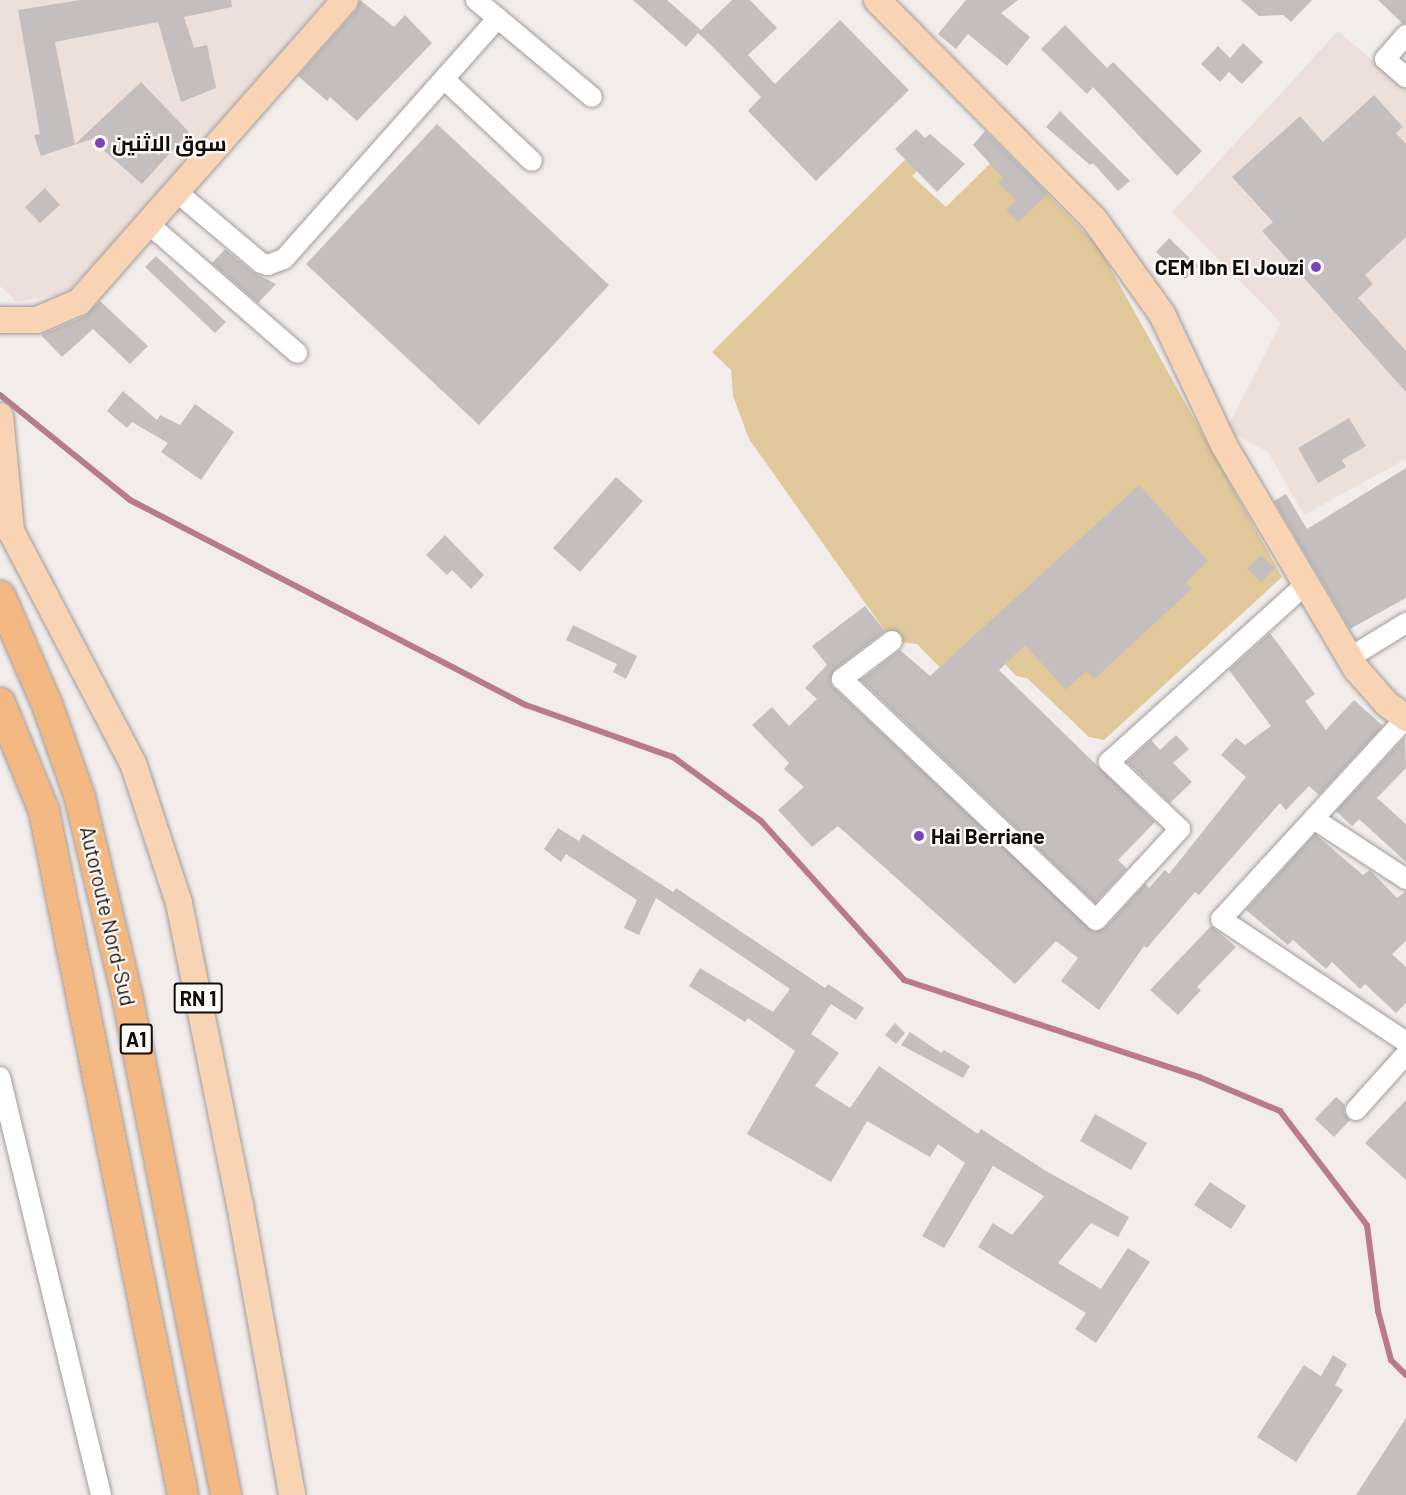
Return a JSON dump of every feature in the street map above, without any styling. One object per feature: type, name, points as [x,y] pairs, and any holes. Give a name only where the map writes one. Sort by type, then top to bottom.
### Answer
[{"type":"highway","name":"Autoroute Nord-Sud","points":[[0,596],[48,707],[80,798],[129,1007],[226,1495]]},
{"type":"highway","name":"Autoroute Nord-Sud","points":[[0,704],[44,811],[183,1495]]},
{"type":"main road","points":[[0,320],[37,320],[79,302],[150,225],[345,0]]},
{"type":"main road","points":[[876,0],[1094,219],[1162,314],[1225,447],[1349,658],[1387,704],[1406,718]]},
{"type":"main road","name":"RN 1","points":[[0,416],[11,531],[133,763],[179,903],[240,1205],[292,1495]]},
{"type":"street","points":[[476,0],[592,97]]},
{"type":"street","points":[[178,193],[261,263],[275,263],[284,259],[498,18]]},
{"type":"street","points":[[1406,34],[1384,59],[1406,77]]},
{"type":"street","points":[[444,79],[532,161]]},
{"type":"street","points":[[150,225],[297,353]]},
{"type":"street","points":[[892,641],[842,679],[1096,920],[1180,829],[1109,762],[1305,585]]},
{"type":"street","points":[[1349,658],[1406,623]]},
{"type":"street","points":[[1406,718],[1221,919],[1406,1042]]},
{"type":"street","points":[[1314,819],[1406,879]]},
{"type":"street","points":[[1356,1110],[1406,1054]]},
{"type":"street","points":[[0,1077],[101,1495]]},
{"type":"shaded area","name":"ﺳﻮق اﻻﺛﻨﻴﻦ","points":[[0,0],[326,0],[68,293],[17,302],[0,286]]},
{"type":"shaded area","name":"CEM Ibn El Jouzi","points":[[1338,31],[1406,88],[1406,459],[1304,515],[1268,452],[1226,430],[1281,323],[1172,212]]},
{"type":"shaded area","points":[[926,139],[936,152],[912,176],[946,207],[1004,150],[1098,246],[1282,577],[1104,740],[1089,737],[1027,678],[1016,676],[1004,663],[970,698],[917,644],[892,641],[749,439],[733,396],[731,370],[712,352]]},
{"type":"building","points":[[80,0],[231,0],[232,7],[184,17],[194,48],[207,45],[216,88],[181,102],[158,22],[55,42],[75,144],[141,82],[189,132],[142,184],[94,142],[101,136],[41,156],[34,135],[40,134],[18,10]]},
{"type":"building","points":[[360,0],[394,27],[405,15],[432,43],[357,121],[330,97],[327,101],[298,76],[356,10]]},
{"type":"building","points":[[633,0],[667,0],[701,30],[732,0],[750,0],[777,28],[748,55],[775,84],[840,20],[909,90],[816,181],[748,111],[761,97],[713,47],[698,33],[686,47]]},
{"type":"building","points":[[966,0],[1018,0],[1001,13],[1030,37],[1007,66],[968,34],[956,49],[938,34]]},
{"type":"building","points":[[1241,0],[1312,0],[1291,22],[1283,15],[1259,16]]},
{"type":"building","points":[[1378,0],[1406,0],[1406,23],[1403,24]]},
{"type":"building","points":[[1065,25],[1107,68],[1113,62],[1202,151],[1177,176],[1093,87],[1087,94],[1041,49]]},
{"type":"building","points":[[1243,43],[1263,62],[1242,84],[1229,72],[1220,82],[1201,64],[1218,46],[1230,58]]},
{"type":"building","points":[[1374,95],[1403,127],[1396,133],[1406,144],[1406,237],[1365,275],[1373,284],[1358,298],[1406,351],[1406,392],[1262,231],[1273,222],[1232,177],[1300,116],[1323,142]]},
{"type":"building","points":[[1060,111],[1130,181],[1118,191],[1093,163],[1090,165],[1046,127]]},
{"type":"building","points":[[437,124],[609,285],[479,425],[306,264]]},
{"type":"building","points":[[916,129],[925,138],[930,134],[965,164],[937,192],[895,149]]},
{"type":"building","points":[[985,131],[1048,194],[1018,222],[1006,210],[1016,200],[998,183],[1003,178],[973,145]]},
{"type":"building","points":[[45,188],[60,205],[40,223],[25,207]]},
{"type":"building","points":[[1169,238],[1198,266],[1185,279],[1156,252]]},
{"type":"building","points":[[225,249],[253,272],[276,284],[258,303],[212,263]]},
{"type":"building","points":[[156,256],[226,322],[215,333],[145,267]]},
{"type":"building","points":[[100,301],[148,346],[130,364],[93,329],[62,357],[41,335],[85,316]]},
{"type":"building","points":[[123,391],[157,420],[160,415],[180,425],[195,404],[234,432],[201,480],[161,452],[168,443],[132,422],[127,428],[107,411]]},
{"type":"building","points":[[1349,418],[1366,446],[1342,460],[1346,467],[1318,483],[1298,448]]},
{"type":"building","points":[[1406,468],[1406,598],[1350,629],[1274,501],[1286,494],[1307,529]]},
{"type":"building","points":[[616,477],[643,501],[580,572],[553,548]]},
{"type":"building","points":[[1139,485],[1208,561],[1186,582],[1192,589],[1094,679],[1086,671],[1066,690],[1025,645],[999,670],[1155,822],[1118,860],[1127,869],[1095,903],[861,680],[900,650],[930,676]]},
{"type":"building","points":[[445,535],[484,575],[471,589],[452,570],[447,575],[426,555]]},
{"type":"building","points":[[1261,555],[1275,568],[1261,582],[1247,569]]},
{"type":"building","points":[[865,606],[885,631],[834,670],[830,681],[833,687],[1094,932],[1105,928],[1145,884],[1149,888],[1165,870],[1169,874],[1246,777],[1221,755],[1236,738],[1245,745],[1271,726],[1229,670],[1270,633],[1315,694],[1305,701],[1326,730],[1354,700],[1383,726],[1319,795],[1309,786],[1286,810],[1280,803],[1199,895],[1195,892],[1147,948],[1144,946],[1099,1010],[1061,981],[1078,958],[1056,941],[1015,984],[838,826],[812,847],[778,810],[804,787],[784,769],[789,763],[752,725],[772,707],[789,726],[817,699],[805,688],[827,665],[812,646]]},
{"type":"building","points":[[573,625],[637,656],[626,679],[613,672],[617,664],[566,640]]},
{"type":"building","points":[[1176,735],[1189,749],[1173,763],[1192,782],[1170,803],[1127,762],[1151,740],[1160,750]]},
{"type":"building","points":[[1405,737],[1406,768],[1377,798],[1406,824],[1406,862],[1359,819],[1352,826],[1336,811]]},
{"type":"building","points":[[558,828],[579,841],[583,834],[673,892],[676,888],[825,988],[828,984],[864,1008],[856,1020],[831,1004],[811,1034],[839,1053],[815,1086],[850,1108],[879,1066],[978,1134],[981,1129],[1046,1171],[1129,1217],[1118,1237],[1091,1223],[1058,1263],[1101,1289],[1128,1248],[1150,1262],[1096,1343],[1075,1329],[1086,1313],[978,1247],[993,1223],[1012,1235],[1044,1196],[993,1166],[944,1248],[922,1236],[965,1163],[938,1144],[930,1157],[867,1121],[831,1182],[747,1134],[795,1051],[748,1018],[745,1022],[689,986],[700,968],[773,1012],[790,989],[656,898],[639,935],[624,928],[637,900],[566,854],[561,862],[544,849]]},
{"type":"building","points":[[1315,834],[1363,875],[1370,870],[1397,898],[1406,891],[1406,941],[1392,954],[1406,967],[1406,1003],[1396,1013],[1365,984],[1360,989],[1332,962],[1326,969],[1293,940],[1288,945],[1246,910]]},
{"type":"building","points":[[1211,926],[1236,947],[1197,987],[1201,990],[1178,1015],[1150,990]]},
{"type":"building","points":[[895,1023],[905,1033],[896,1044],[885,1035]]},
{"type":"building","points":[[910,1032],[941,1053],[944,1050],[970,1066],[963,1078],[901,1045]]},
{"type":"building","points":[[1336,1097],[1345,1105],[1344,1113],[1350,1120],[1334,1137],[1315,1119]]},
{"type":"building","points":[[1406,1100],[1406,1180],[1365,1143]]},
{"type":"building","points":[[1095,1114],[1147,1143],[1131,1170],[1080,1141]]},
{"type":"building","points":[[1210,1182],[1246,1206],[1231,1229],[1194,1205]]},
{"type":"building","points":[[1333,1355],[1347,1364],[1335,1385],[1343,1390],[1296,1462],[1257,1437],[1304,1365],[1321,1376]]},
{"type":"building","points":[[1406,1418],[1406,1495],[1356,1495]]},
{"type":"waterway","points":[[0,395],[130,500],[526,705],[673,757],[761,821],[904,980],[1199,1077],[1280,1111],[1367,1225],[1378,1311],[1391,1360],[1406,1375]]},
{"type":"place","name":"ﺳﻮق اﻻﺛﻨﻴﻦ","points":[[100,143]]},
{"type":"place","name":"CEM Ibn El Jouzi","points":[[1316,267]]},
{"type":"place","name":"Hai Berriane","points":[[919,836]]}]
